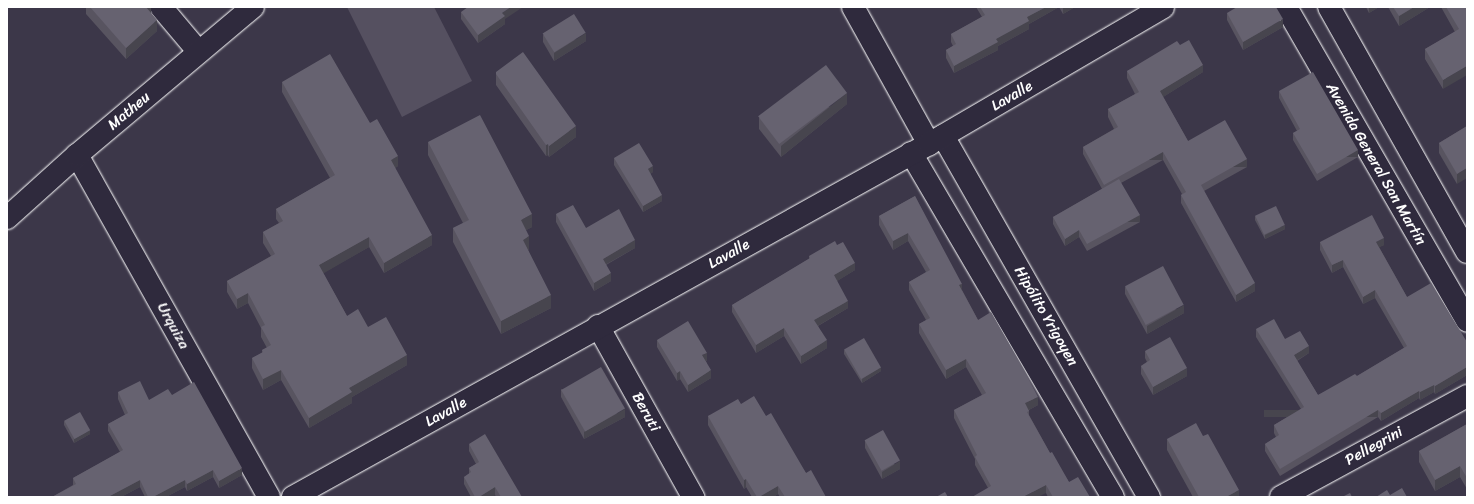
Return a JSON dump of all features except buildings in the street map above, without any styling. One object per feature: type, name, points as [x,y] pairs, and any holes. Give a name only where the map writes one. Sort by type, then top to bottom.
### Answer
[{"type":"street","points":[[161,7],[198,51]]},
{"type":"street","name":"Matheu","points":[[7,218],[76,155],[198,51],[253,7]]},
{"type":"street","name":"Hipólito Yrigoyen","points":[[853,7],[928,144],[1113,497]]},
{"type":"street","name":"Lavalle","points":[[293,497],[598,326],[928,144],[1163,7]]},
{"type":"street","name":"Avenida General San Martín","points":[[1286,7],[1467,321]]},
{"type":"street","points":[[1329,7],[1467,252]]},
{"type":"street","name":"Hipólito Yrigoyen","points":[[928,144],[1149,497]]},
{"type":"street","name":"Urquiza","points":[[76,155],[270,497]]},
{"type":"street","name":"Beruti","points":[[598,326],[693,497]]},
{"type":"street","name":"Pellegrini","points":[[1281,497],[1467,396]]},
{"type":"shaded area","points":[[347,7],[434,7],[472,81],[402,117]]}]
